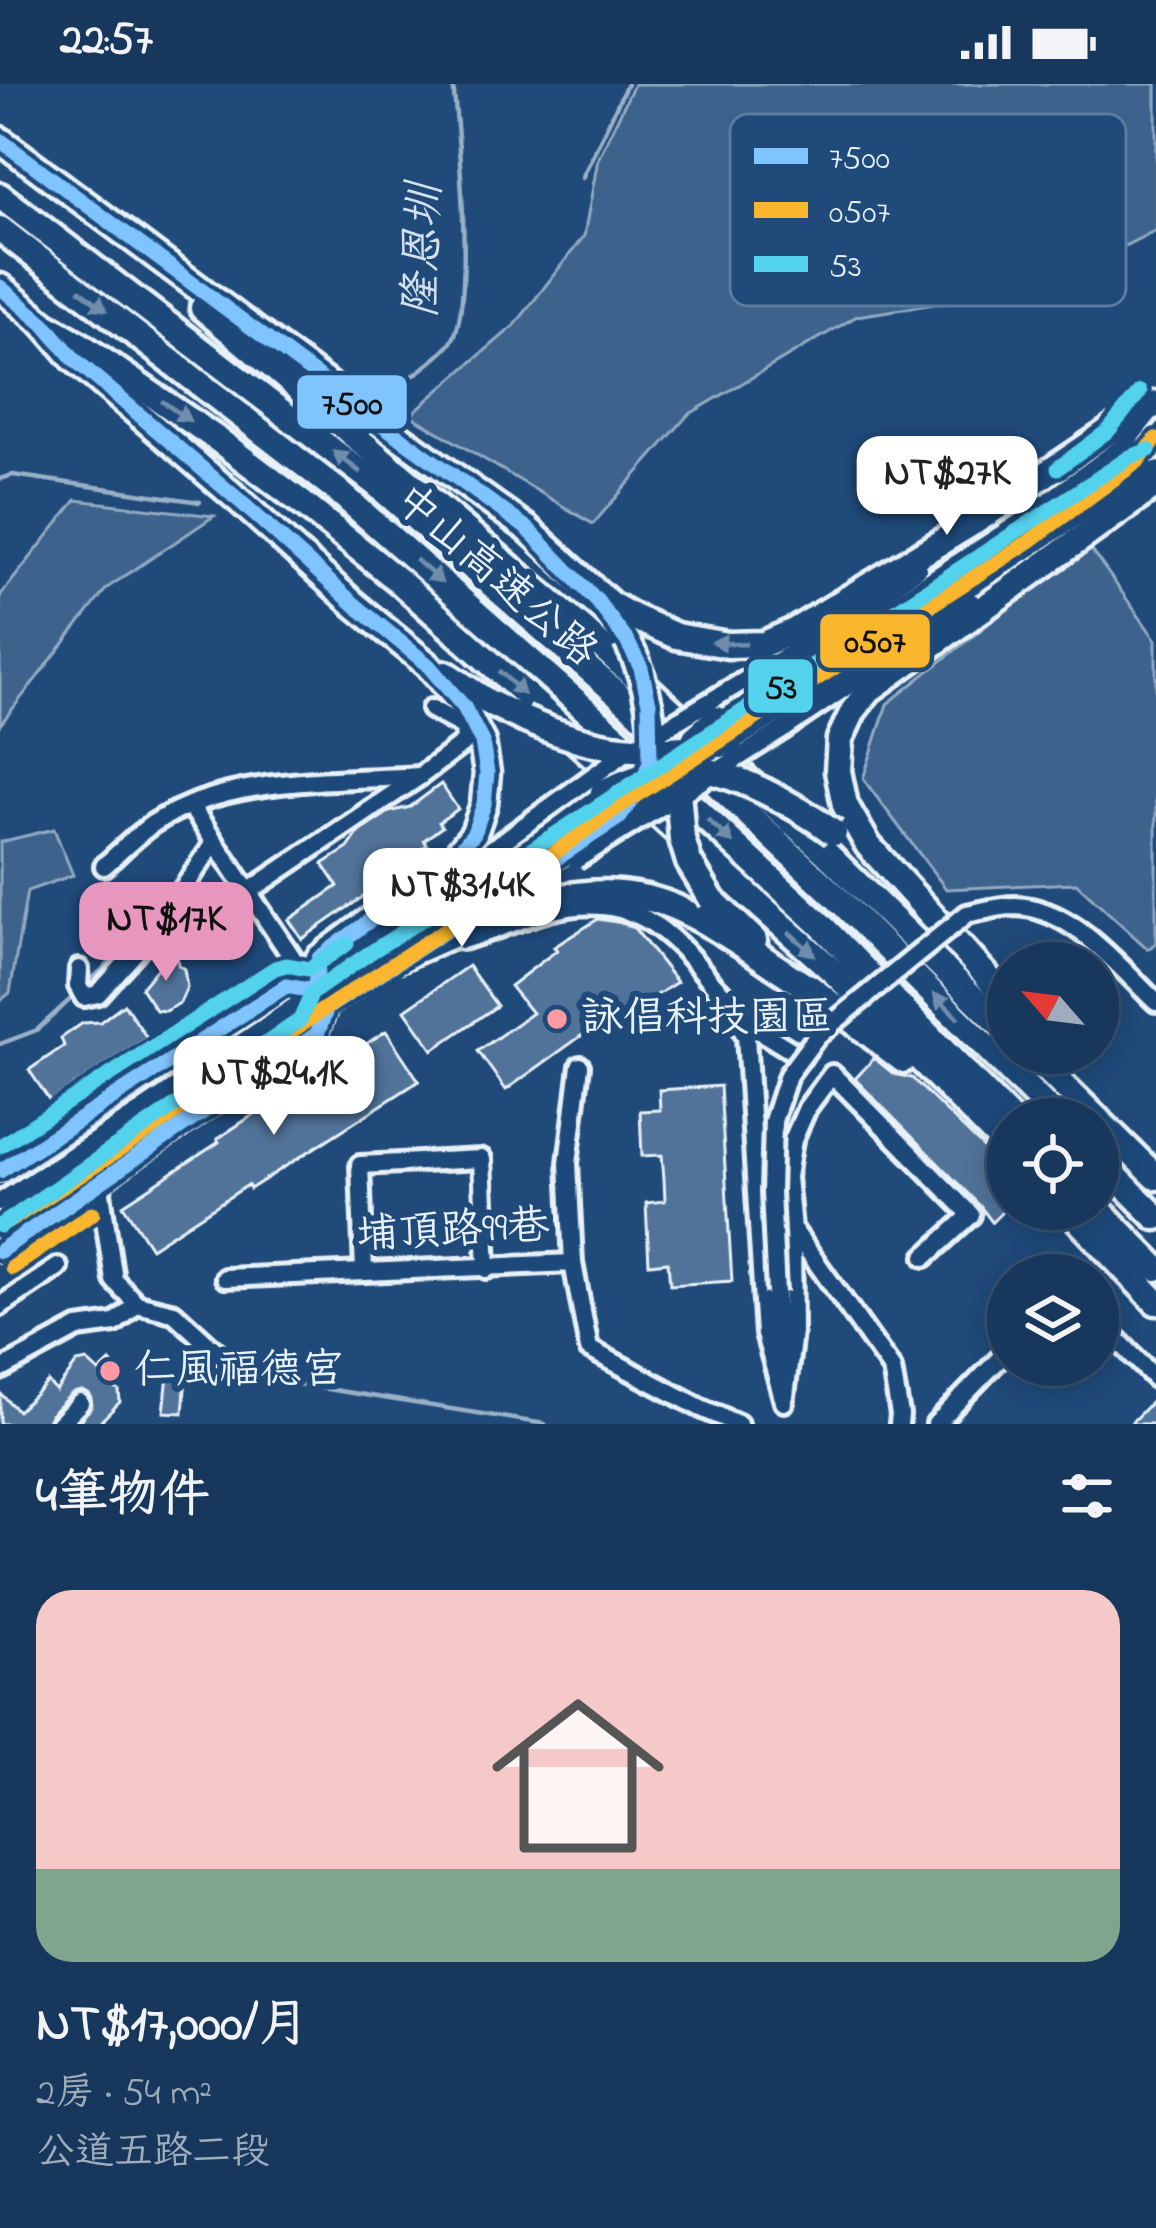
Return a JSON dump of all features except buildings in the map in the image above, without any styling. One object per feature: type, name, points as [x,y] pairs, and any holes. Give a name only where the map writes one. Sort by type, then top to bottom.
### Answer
[{"type":"highway","points":[[0,140],[529,529],[610,604],[676,636],[728,645],[764,644],[827,613],[1156,405]]},
{"type":"highway","name":"中山高速公路","points":[[0,196],[376,484],[604,681],[834,895],[1037,1098]]},
{"type":"highway","points":[[110,221],[219,323],[586,632],[826,853],[987,1011]]},
{"type":"highway","name":"中山高速公路","points":[[0,229],[338,491],[570,694],[819,923],[990,1098]]},
{"type":"highway","points":[[0,287],[44,324],[74,359],[428,665],[464,707],[482,742],[487,773],[475,833],[454,859],[319,958],[321,999]]},
{"type":"highway","points":[[44,324],[221,442],[399,581],[835,974],[987,1129]]},
{"type":"highway","points":[[987,977],[868,845],[845,805],[838,771],[840,739],[853,711],[885,678],[1154,485]]},
{"type":"highway","points":[[529,529],[597,601],[641,668],[669,763],[689,862],[712,900],[818,994],[987,1132]]},
{"type":"highway","points":[[428,665],[488,702],[564,737],[758,788],[808,814],[902,886]]},
{"type":"highway","points":[[620,817],[716,719]]},
{"type":"highway","points":[[603,792],[730,743]]},
{"type":"highway","points":[[399,958],[531,902],[621,893],[683,910],[818,994]]},
{"type":"highway","points":[[1052,1074],[1077,1098]]},
{"type":"highway","points":[[1064,1074],[1083,1098]]},
{"type":"highway","points":[[1119,1140],[1156,1178]]},
{"type":"highway","points":[[1119,1180],[1156,1217]]},
{"type":"highway","points":[[1088,1230],[1156,1302]]},
{"type":"highway","points":[[1119,1230],[1156,1268]]},
{"type":"street","points":[[1019,523],[1124,445],[1156,405]]},
{"type":"street","points":[[573,856],[752,685],[1156,405]]},
{"type":"street","points":[[716,719],[752,685],[1156,445]]},
{"type":"street","points":[[1032,548],[1156,445]]},
{"type":"street","points":[[0,1251],[317,1034],[326,969],[539,815],[779,723],[1141,475],[1154,485],[779,723],[730,743]]},
{"type":"street","points":[[248,892],[465,742],[464,727],[430,710]]},
{"type":"street","points":[[104,866],[152,824],[190,805],[267,786],[420,776]]},
{"type":"street","points":[[0,1229],[603,792]]},
{"type":"street","points":[[190,805],[321,999]]},
{"type":"street","points":[[0,1202],[321,999],[535,887],[620,817]]},
{"type":"street","points":[[80,984],[98,994],[152,934],[215,842]]},
{"type":"street","points":[[399,958],[553,910],[599,905],[629,910],[686,950],[761,1032],[802,1057]]},
{"type":"street","points":[[786,1424],[771,1192],[773,1121],[788,1075],[817,1036],[967,914],[1014,906],[1049,913],[1088,937],[1156,1002]]},
{"type":"street","points":[[118,936],[140,940],[152,934]]},
{"type":"street","points":[[714,985],[746,1036],[765,1334],[784,1402]]},
{"type":"street","points":[[0,1171],[286,986],[321,999]]},
{"type":"street","points":[[573,1263],[568,1163],[580,1066]]},
{"type":"street","points":[[784,1402],[793,1332],[787,1178],[793,1139],[807,1108],[832,1074],[970,1215],[925,1257]]},
{"type":"street","points":[[364,1272],[360,1165],[482,1160],[487,1268]]},
{"type":"street","points":[[102,1181],[114,1280],[137,1304],[174,1312],[219,1354],[252,1372]]},
{"type":"street","points":[[792,1228],[892,1369],[901,1414],[898,1424]]},
{"type":"street","name":"埔頂路99巷","points":[[225,1278],[573,1263],[589,1349],[738,1424]]},
{"type":"street","points":[[0,1306],[58,1267]]},
{"type":"street","points":[[0,1370],[78,1328],[115,1323],[137,1304]]},
{"type":"street","points":[[1119,1342],[1156,1379]]},
{"type":"street","points":[[936,1424],[987,1372]]},
{"type":"street","points":[[59,1424],[80,1403]]},
{"type":"shaded area","points":[[634,84],[1156,84],[1156,230],[1126,245],[1126,114],[730,114],[730,306],[921,306],[857,316],[688,415],[593,524],[410,415],[515,325],[584,236],[598,159]]},
{"type":"shaded area","points":[[76,500],[214,516],[107,588],[0,725],[0,596]]},
{"type":"shaded area","points":[[1088,545],[1156,640],[1156,943],[1148,949],[1076,883],[946,889],[863,779],[887,704]]},
{"type":"shaded area","points":[[54,829],[73,875],[27,891],[10,993],[0,1001],[0,842]]},
{"type":"waterway","name":"隆恩圳","points":[[392,392],[450,344],[458,325],[464,259],[453,84]]},
{"type":"waterway","points":[[582,178],[627,84]]},
{"type":"waterway","name":"隆恩圳","points":[[0,479],[13,475],[200,502]]},
{"type":"waterway","points":[[83,988],[127,946]]},
{"type":"waterway","points":[[0,1044],[37,1030],[75,995]]},
{"type":"waterway","points":[[258,1369],[283,1382],[545,1424]]},
{"type":"transit line","name":"7500","points":[[0,140],[528,529],[597,601],[627,641],[641,668],[649,703],[650,761],[641,786],[620,817],[327,1008],[317,1034],[0,1251]]},
{"type":"transit line","name":"7500","points":[[0,287],[44,324],[74,359],[428,665],[464,707],[482,742],[487,773],[484,804],[474,833],[453,859],[319,958],[314,991],[286,986],[0,1171]]},
{"type":"transit line","name":"53","points":[[1058,468],[1109,430],[1140,392]]},
{"type":"transit line","name":"0507","points":[[11,1220],[471,913],[615,809],[1030,541],[1138,461],[1156,439]]},
{"type":"transit line","name":"53","points":[[0,1226],[300,1020],[312,993],[368,954],[1130,457],[1149,450]]},
{"type":"transit line","name":"53","points":[[0,1146],[275,968],[309,969],[347,944]]},
{"type":"transit line","name":"0507","points":[[12,1268],[93,1213]]},
{"type":"place","name":"詠倡科技園區","points":[[557,1019]]},
{"type":"place","name":"仁風福德宮","points":[[110,1371]]}]
